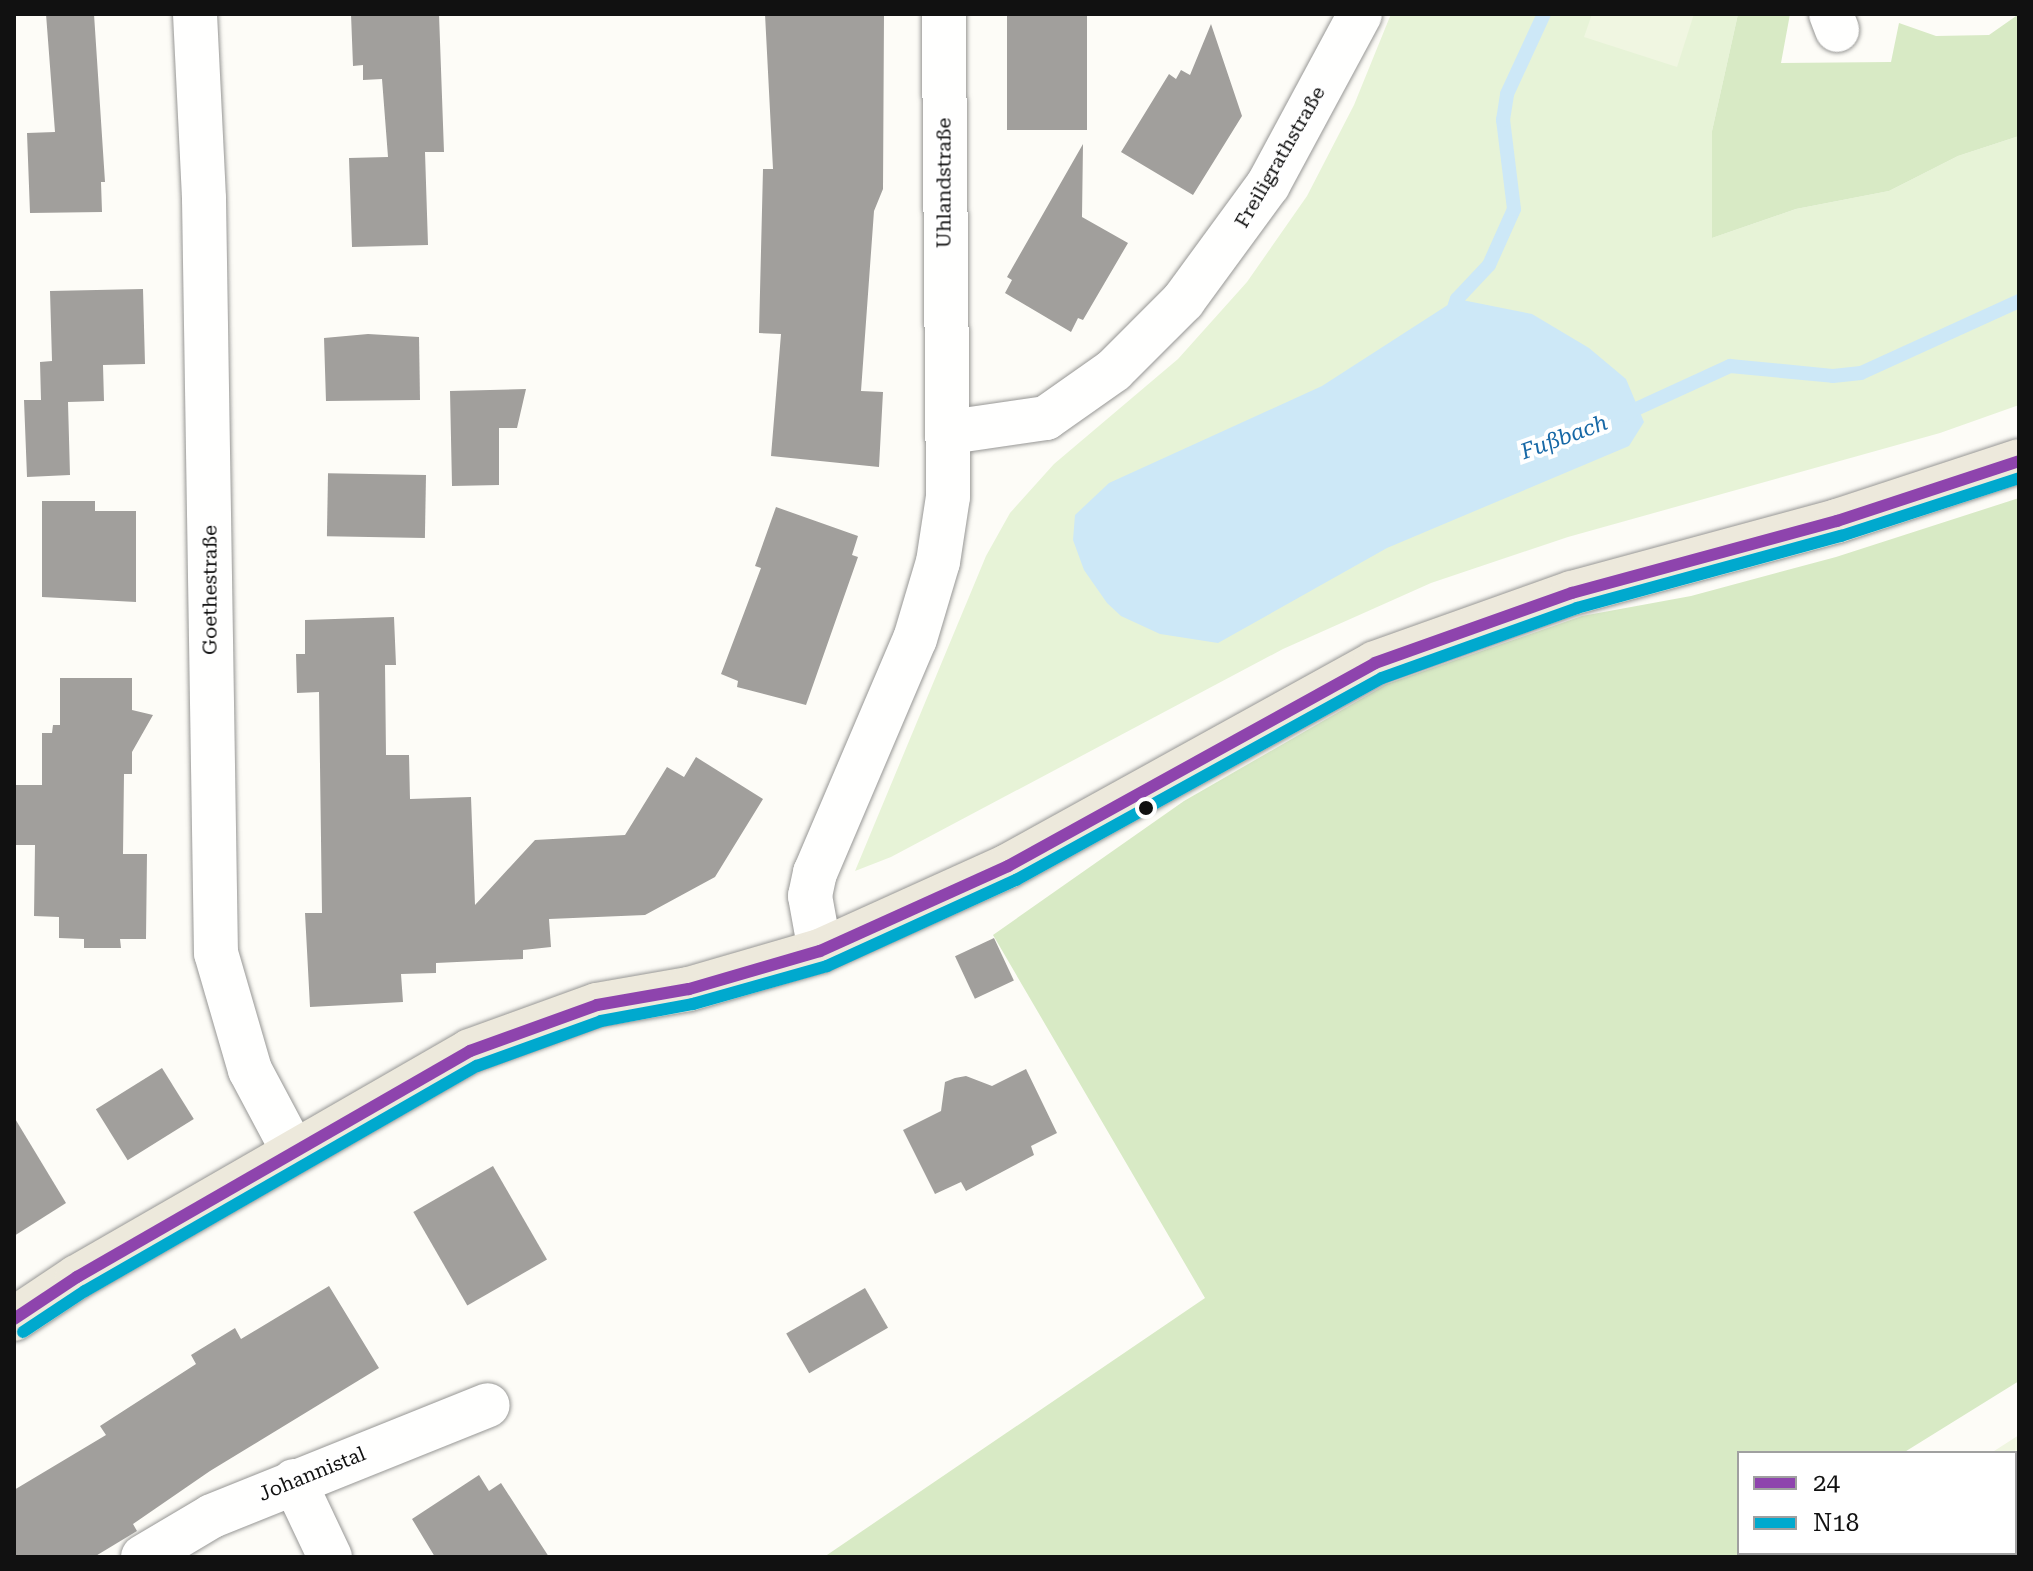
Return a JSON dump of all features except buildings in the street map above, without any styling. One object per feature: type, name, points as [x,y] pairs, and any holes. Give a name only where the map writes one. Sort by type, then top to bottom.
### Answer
[{"type":"main road","points":[[14,1319],[293,1151],[470,1051],[530,1026],[597,1005],[689,989],[820,951],[1008,866],[1375,663],[1572,593],[1837,521],[2019,461]]},
{"type":"street","name":"Goethestraße","points":[[195,14],[204,231],[216,953],[250,1070],[293,1151]]},
{"type":"street","name":"Uhlandstraße","points":[[820,951],[810,896],[815,873],[915,639],[938,562],[950,432],[943,224],[944,14]]},
{"type":"street","name":"Freiligrathstraße","points":[[950,432],[1046,418],[1114,370],[1173,311],[1223,252],[1268,185],[1360,14]]},
{"type":"street","name":"Johannistal","points":[[143,1557],[212,1516],[488,1405]]},
{"type":"street","points":[[294,1481],[330,1557]]},
{"type":"green space","points":[[1391,14],[1738,14],[1712,131],[1712,238],[1796,209],[1889,191],[1958,156],[2019,136],[2019,405],[1940,433],[1568,537],[1431,583],[1283,649],[891,857],[855,871],[986,556],[1010,513],[1054,464],[1178,359],[1247,282],[1307,196],[1354,105]]},
{"type":"green space","points":[[1592,14],[1694,14],[1677,67],[1584,37]]},
{"type":"green space","points":[[1738,14],[1790,14],[1781,63],[1891,62],[1899,23],[1936,36],[1989,35],[2019,14],[2019,136],[1958,156],[1889,191],[1796,209],[1712,238],[1712,131]]},
{"type":"green space","points":[[2019,498],[2019,1381],[1906,1451],[1737,1451],[1739,1555],[1736,1557],[824,1557],[1205,1298],[993,935],[1184,801],[1387,684],[1582,616],[1691,596],[1836,557]]},
{"type":"green space","points":[[2019,1435],[2019,1557],[1824,1557],[2017,1555],[2017,1451],[1994,1451]]},
{"type":"water","points":[[1457,299],[1532,314],[1589,348],[1626,379],[1644,422],[1629,446],[1387,548],[1218,643],[1160,634],[1121,616],[1107,603],[1084,570],[1073,540],[1075,515],[1109,483],[1322,386]]},
{"type":"waterway","points":[[1451,317],[1457,299],[1489,265],[1514,209],[1503,120],[1507,94],[1544,14]]},
{"type":"waterway","name":"Fußbach","points":[[1623,415],[1730,366],[1833,376],[1861,373],[2019,301]]},
{"type":"transit line","name":"24","points":[[14,1319],[77,1277],[470,1051],[597,1005],[689,989],[820,951],[1008,866],[1375,663],[1572,593],[1837,521],[2019,461]]},
{"type":"transit line","name":"N18","points":[[23,1332],[85,1291],[477,1066],[601,1021],[693,1004],[827,966],[1016,880],[1382,678],[1577,608],[1841,536],[2019,478]]}]
